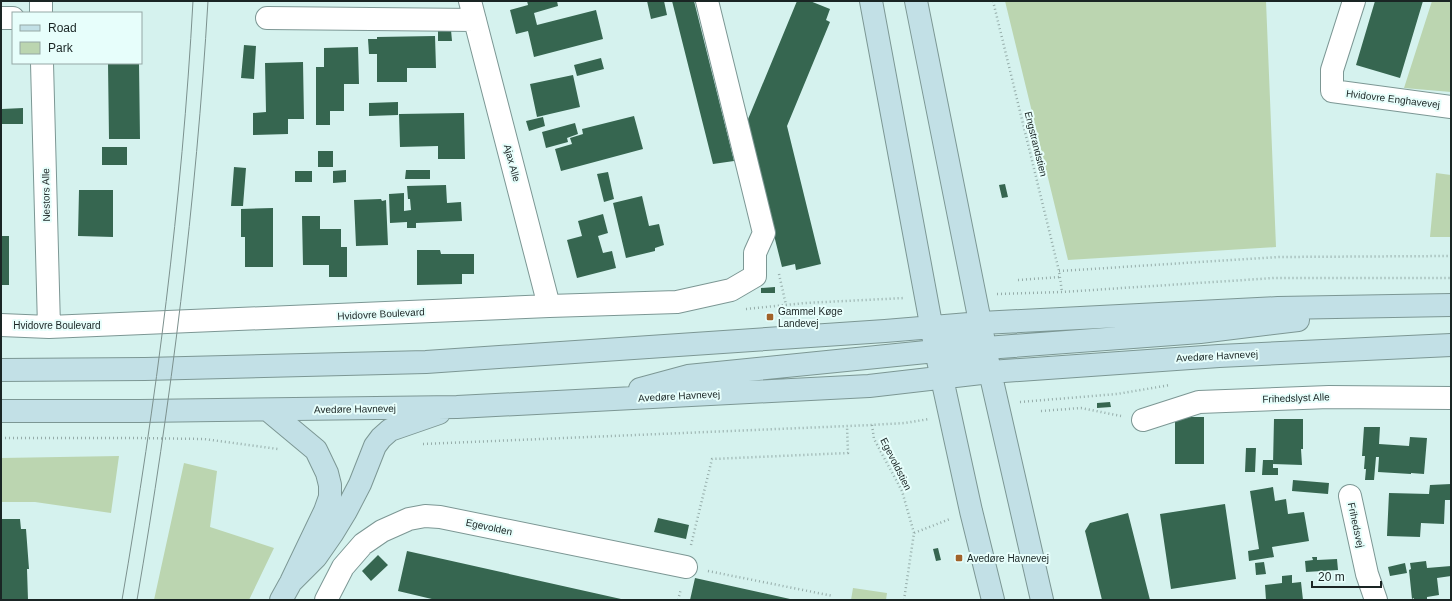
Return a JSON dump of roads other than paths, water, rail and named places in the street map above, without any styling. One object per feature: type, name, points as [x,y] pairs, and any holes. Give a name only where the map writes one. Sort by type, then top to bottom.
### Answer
[{"type":"street","points":[[41,1],[41,12]]},
{"type":"street","name":"Hvidovre Boulevard","points":[[1,325],[49,327],[676,302],[731,290],[755,276],[755,253],[764,233],[707,1]]},
{"type":"street","points":[[871,1],[936,351],[971,511],[993,600]]},
{"type":"street","points":[[916,1],[990,372],[1042,600]]},
{"type":"street","name":"Hvidovre Enghavevej","points":[[1354,1],[1332,70],[1332,92],[1451,107]]},
{"type":"street","name":"Ajax Alle","points":[[267,18],[473,11],[549,306]]},
{"type":"street","points":[[1,18],[12,18]]},
{"type":"street","name":"Nestors Alle","points":[[42,64],[49,327]]},
{"type":"street","points":[[1,370],[145,369],[426,362],[932,327],[981,322],[1278,308],[1451,305]]},
{"type":"street","points":[[942,378],[958,360],[986,348],[1200,332],[1410,306]]},
{"type":"street","points":[[600,400],[688,376],[936,351],[964,339],[981,322]]},
{"type":"street","name":"Avedøre Havnevej","points":[[1,411],[268,410],[457,407],[869,386],[990,372],[1219,356],[1451,345]]},
{"type":"street","name":"Frihedslyst Alle","points":[[1144,420],[1199,402],[1329,397],[1451,398]]},
{"type":"street","points":[[286,591],[316,557],[332,534],[360,484],[375,446],[381,438],[390,430],[457,407]]},
{"type":"street","points":[[268,410],[316,450],[327,473],[330,485],[330,497],[325,511],[286,591]]},
{"type":"street","name":"Frihedsvej","points":[[1350,496],[1367,574],[1376,600]]},
{"type":"street","name":"Egevolden","points":[[326,600],[343,567],[363,544],[382,531],[409,518],[425,516],[440,517],[686,567]]},
{"type":"tram line","points":[[122,600],[157,376],[175,227],[193,1]]},
{"type":"tram line","points":[[137,600],[161,451],[181,302],[197,152],[208,1]]},
{"type":"place","name":"Gammel Køge Landevej","points":[[770,317]]},
{"type":"place","name":"Avedøre Havnevej","points":[[959,558]]}]
